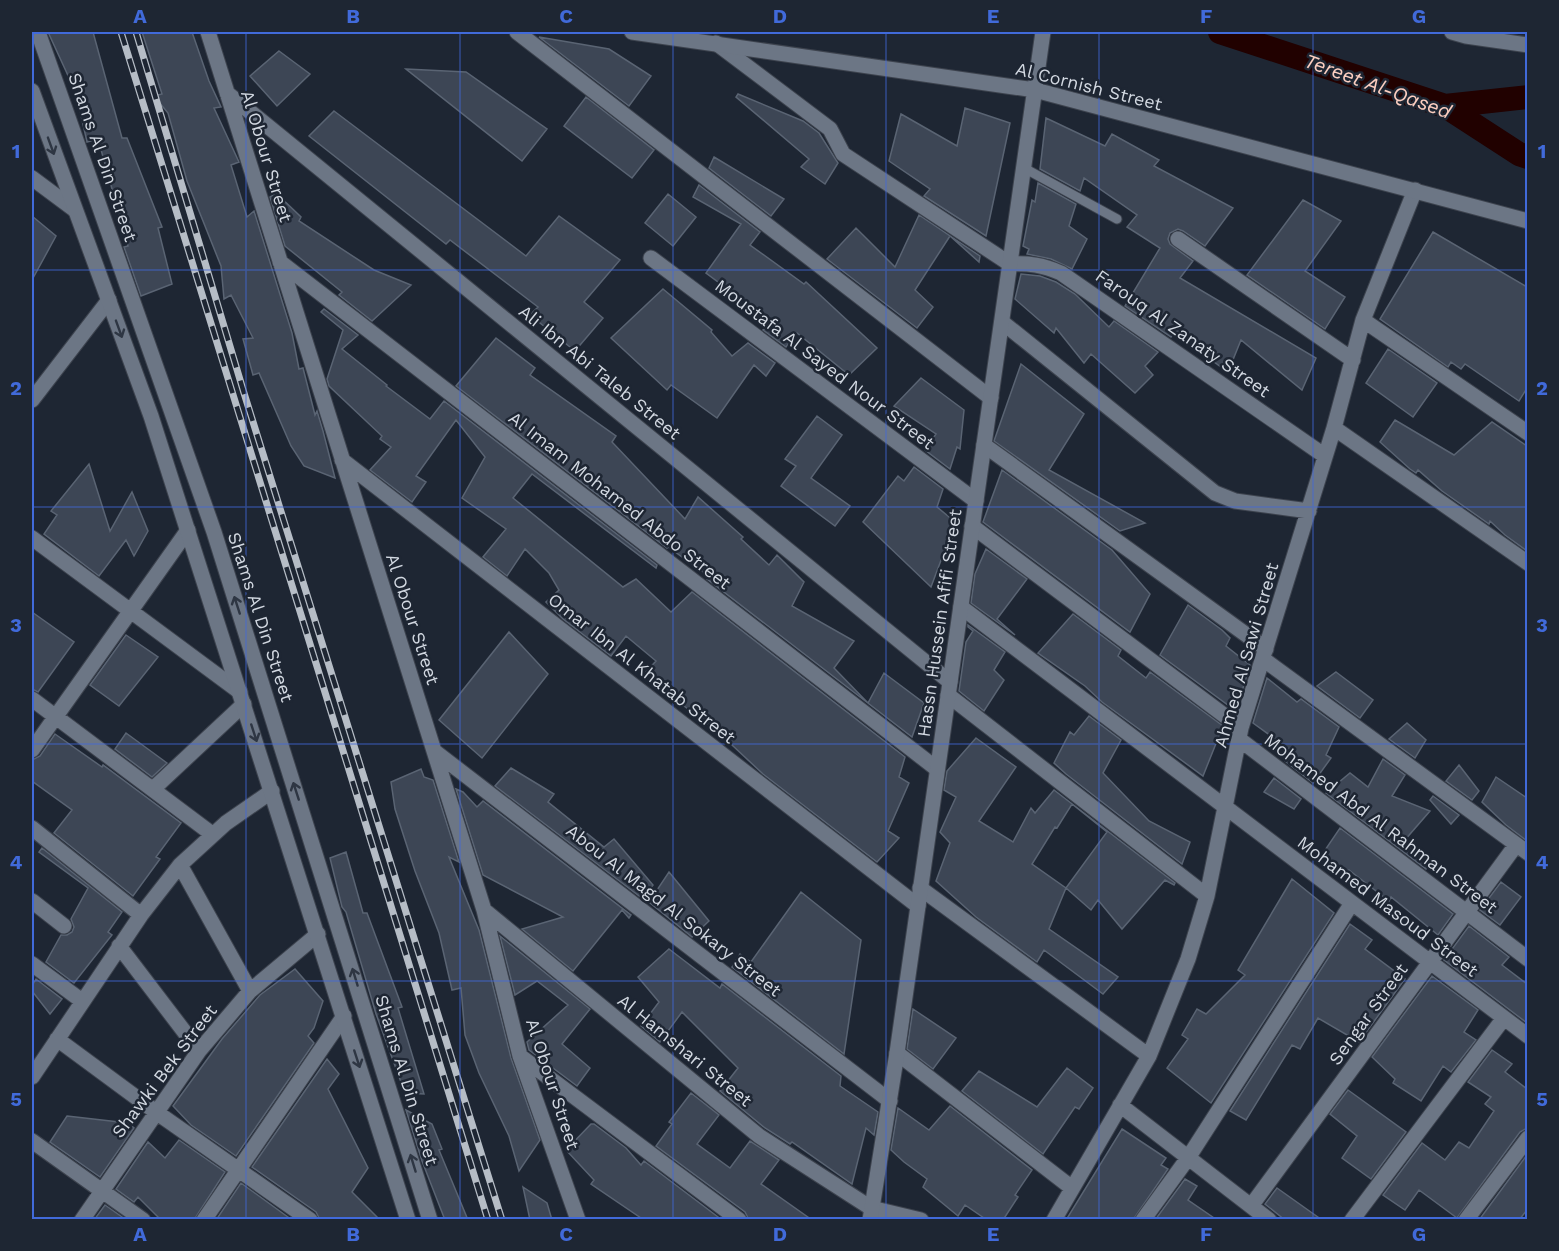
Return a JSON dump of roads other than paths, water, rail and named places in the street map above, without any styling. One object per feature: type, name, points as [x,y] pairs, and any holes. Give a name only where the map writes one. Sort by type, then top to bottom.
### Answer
[{"type":"street","name":"Shams Al Din Street","points":[[38,32],[218,543],[430,1220]]},
{"type":"street","name":"Al Obour Street","points":[[208,32],[484,910],[520,1056],[578,1220]]},
{"type":"street","points":[[517,32],[991,398]]},
{"type":"street","name":"Al Cornish Street","points":[[632,32],[1035,90],[1527,221]]},
{"type":"street","name":"Hassn Hussein Afifi Street","points":[[871,1214],[897,1053],[1042,32]]},
{"type":"street","points":[[1452,32],[1527,45]]},
{"type":"street","points":[[716,43],[830,129],[843,154],[1010,264]]},
{"type":"street","points":[[32,91],[151,416],[408,1220]]},
{"type":"street","name":"Ali Ibn Abi Taleb Street","points":[[226,92],[949,688],[1208,896]]},
{"type":"street","points":[[32,178],[75,210]]},
{"type":"street","name":"Ahmed Al Sawi Street","points":[[1054,1220],[1149,1056],[1188,959],[1208,896],[1240,733],[1334,428],[1363,320],[1415,190]]},
{"type":"street","points":[[1178,239],[1353,360]]},
{"type":"street","name":"Moustafa Al Sayed Nour Street","points":[[651,258],[976,501]]},
{"type":"street","name":"Al Imam Mohamed Abdo Street","points":[[280,262],[937,769]]},
{"type":"street","name":"Farouq Al Zanaty Street","points":[[1010,264],[1028,263],[1045,266],[1061,273],[1325,456]]},
{"type":"street","points":[[32,400],[109,300]]},
{"type":"street","points":[[1363,320],[1527,433]]},
{"type":"street","points":[[1002,322],[1215,493],[1235,501],[1309,511]]},
{"type":"street","points":[[151,416],[171,407]]},
{"type":"street","points":[[1334,428],[1527,563]]},
{"type":"street","points":[[984,445],[1522,849]]},
{"type":"street","name":"Omar Ibn Al Khatab Street","points":[[342,460],[918,906]]},
{"type":"street","name":"Mohamed Abd Al Rahman Street","points":[[972,526],[1527,959]]},
{"type":"street","points":[[32,750],[188,530]]},
{"type":"street","points":[[32,538],[242,698]]},
{"type":"street","name":"Mohamed Masoud Street","points":[[961,607],[1527,1036]]},
{"type":"street","points":[[153,789],[242,698]]},
{"type":"street","points":[[32,699],[212,834]]},
{"type":"street","name":"Abou Al Magd Al Sokary Street","points":[[434,751],[890,1101]]},
{"type":"street","points":[[32,1077],[141,915],[180,866],[212,834],[272,791]]},
{"type":"street","points":[[32,828],[141,915]]},
{"type":"street","name":"Sengar Street","points":[[1251,1206],[1466,912],[1522,849]]},
{"type":"street","points":[[180,866],[250,991]]},
{"type":"street","points":[[920,888],[1149,1056]]},
{"type":"street","points":[[32,901],[64,926]]},
{"type":"street","points":[[1143,1220],[1188,1158],[1352,903]]},
{"type":"street","name":"Al Hamshari Street","points":[[484,910],[759,1136],[871,1214],[921,1220]]},
{"type":"street","name":"Shawki Bek Street","points":[[82,1220],[199,1051],[250,991],[318,934]]},
{"type":"street","points":[[120,946],[199,1051]]},
{"type":"street","points":[[32,964],[81,1001]]},
{"type":"street","points":[[204,1220],[344,1017]]},
{"type":"street","points":[[1352,1220],[1504,1018]]},
{"type":"street","points":[[57,1039],[310,1220]]},
{"type":"street","points":[[897,1053],[1072,1188]]},
{"type":"street","points":[[520,1056],[739,1220]]},
{"type":"street","points":[[1120,1105],[1269,1220]]},
{"type":"street","points":[[1466,1220],[1527,1138]]},
{"type":"street","points":[[32,1141],[143,1220]]},
{"type":"lane","points":[[1024,168],[1117,219]]},
{"type":"waterway","name":"Tereet Al-Qased","points":[[1220,32],[1445,106],[1519,154],[1528,157]]},
{"type":"waterway","points":[[1445,106],[1528,97]]},
{"type":"railway","points":[[121,32],[488,1220]]},
{"type":"railway","points":[[136,32],[244,393],[502,1220]]}]
